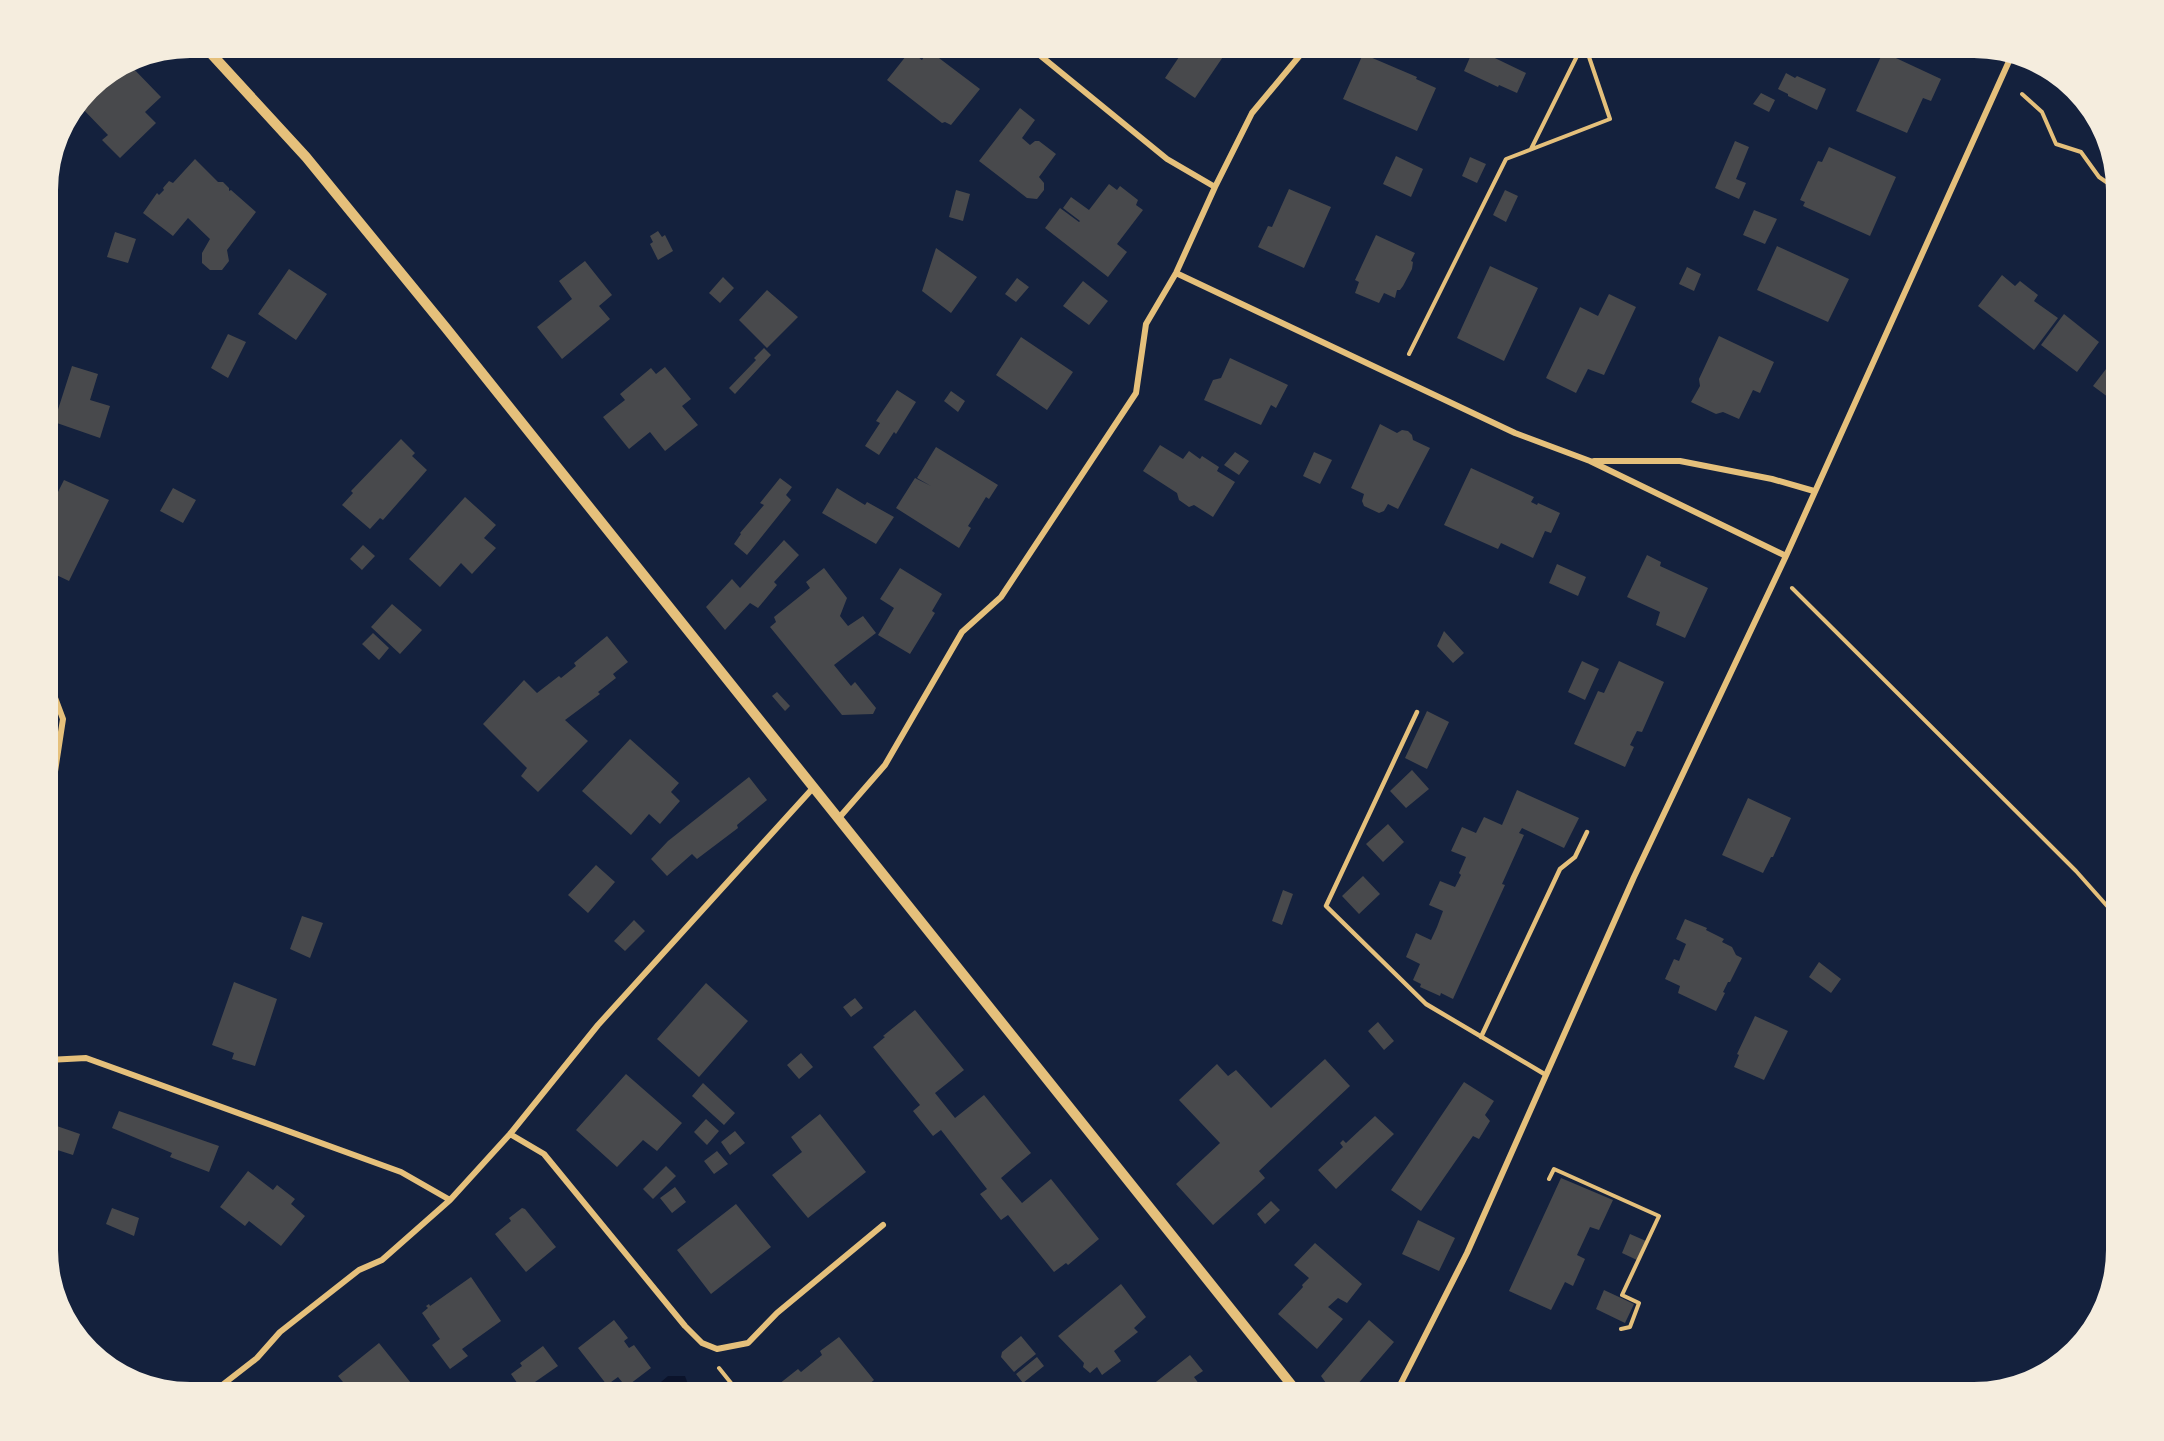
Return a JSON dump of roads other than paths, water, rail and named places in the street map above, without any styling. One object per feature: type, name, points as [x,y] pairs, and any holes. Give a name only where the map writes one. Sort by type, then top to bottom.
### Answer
[{"type":"street","points":[[215,58],[306,157],[461,346],[1289,1382]]},
{"type":"street","points":[[1042,58],[1167,159],[1215,187]]},
{"type":"street","points":[[838,819],[885,765],[962,632],[1001,597],[1136,393],[1146,324],[1176,273],[1252,113],[1298,58]]},
{"type":"street","points":[[1402,1382],[1467,1253],[1639,866],[1786,555],[2008,64]]},
{"type":"street","points":[[1176,273],[1515,433],[1590,461],[1786,555]]},
{"type":"street","points":[[1590,461],[1680,461],[1772,479],[1814,491]]},
{"type":"street","points":[[59,709],[63,719],[59,745]]},
{"type":"street","points":[[226,1382],[257,1358],[280,1332],[359,1270],[382,1260],[450,1200],[510,1134],[598,1025],[813,788]]},
{"type":"street","points":[[59,1059],[86,1058],[401,1172],[450,1200]]},
{"type":"street","points":[[510,1134],[544,1154],[685,1326],[702,1343],[717,1349],[748,1343],[777,1313],[883,1225]]},
{"type":"lane","points":[[1417,712],[1326,906],[1426,1004],[1546,1075]]},
{"type":"lane","points":[[1481,1037],[1560,869],[1575,857],[1587,832]]},
{"type":"water","points":[[668,1376],[685,1376],[687,1382],[661,1382]]}]
